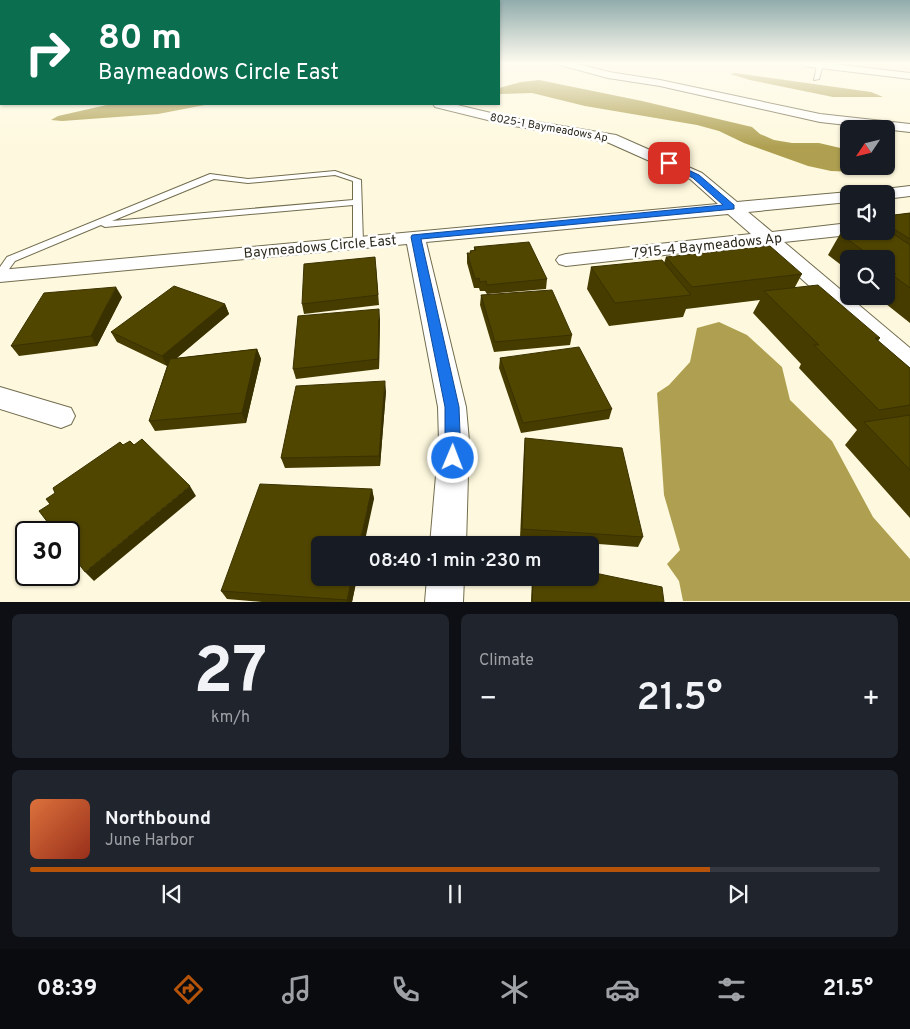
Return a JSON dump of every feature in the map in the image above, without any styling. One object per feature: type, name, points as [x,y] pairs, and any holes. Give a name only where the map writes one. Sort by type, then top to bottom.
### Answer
[{"type":"street","points":[[697,91],[820,118],[910,128]]},
{"type":"street","name":"8025-1 Baymeadows Ap","points":[[443,105],[508,121],[601,135],[619,141],[696,176],[910,362]]},
{"type":"street","points":[[895,193],[910,191]]},
{"type":"street","name":"Baymeadows Circle East","points":[[0,275],[840,198]]},
{"type":"street","name":"7915-4 Baymeadows Ap","points":[[566,260],[840,230]]},
{"type":"street","points":[[416,237],[452,407],[454,441],[449,536]]},
{"type":"street","points":[[0,398],[61,416]]},
{"type":"street","points":[[444,602],[445,586]]},
{"type":"lane","points":[[0,275],[11,260],[213,176],[248,181],[335,173],[357,180],[358,242]]},
{"type":"lane","points":[[94,225],[358,202]]},
{"type":"shaded area","points":[[500,91],[593,91],[642,101],[752,127],[760,134],[774,140],[792,143],[819,143],[840,148],[840,171],[808,166],[744,143],[719,131],[697,125],[585,106],[532,93],[500,94]]},
{"type":"shaded area","points":[[804,91],[865,91],[883,97],[833,97]]},
{"type":"shaded area","points":[[107,105],[205,105],[158,114],[62,121],[51,120],[58,116]]},
{"type":"shaded area","points":[[719,322],[747,335],[782,367],[790,400],[832,441],[873,517],[910,559],[910,601],[683,601],[679,581],[667,564],[680,550],[664,495],[657,393],[669,385],[690,362],[697,328]]},
{"type":"building","points":[[910,213],[910,239],[895,230],[895,215]]},
{"type":"building","points":[[895,235],[910,245],[910,288],[895,277],[895,250],[862,250],[848,240],[895,240]]},
{"type":"building","points":[[529,242],[547,279],[487,285],[486,281],[480,282],[479,278],[475,279],[467,253],[476,250],[474,247]]},
{"type":"building","points":[[770,246],[802,274],[692,287],[666,257]]},
{"type":"building","points":[[375,257],[378,295],[302,304],[304,264]]},
{"type":"building","points":[[662,260],[691,295],[615,303],[591,267]]},
{"type":"building","points":[[818,285],[880,338],[875,338],[910,368],[910,405],[879,410],[814,345],[819,345],[764,291]]},
{"type":"building","points":[[174,286],[225,304],[162,356],[111,332]]},
{"type":"building","points":[[116,287],[91,336],[11,346],[44,293]]},
{"type":"building","points":[[552,290],[572,335],[495,342],[481,295]]},
{"type":"building","points":[[379,309],[378,359],[293,369],[298,316]]},
{"type":"building","points":[[579,347],[612,409],[523,423],[500,358]]},
{"type":"building","points":[[257,349],[242,413],[149,421],[170,359]]},
{"type":"building","points":[[385,381],[379,456],[281,458],[296,386]]},
{"type":"building","points":[[910,415],[910,470],[864,422]]},
{"type":"building","points":[[525,438],[622,448],[643,537],[522,529]]},
{"type":"building","points":[[142,439],[190,486],[85,572],[80,565],[80,521],[47,521],[39,511],[50,504],[46,499],[55,493],[53,488],[120,442],[123,445],[130,441],[134,445]]},
{"type":"building","points":[[260,484],[372,489],[361,536],[311,536],[311,586],[350,586],[347,600],[221,591]]},
{"type":"building","points":[[599,574],[662,587],[664,602],[532,602],[533,586],[599,586]]},
{"type":"route","points":[[453,458],[452,407],[416,237],[730,207],[696,176],[669,163]]}]
